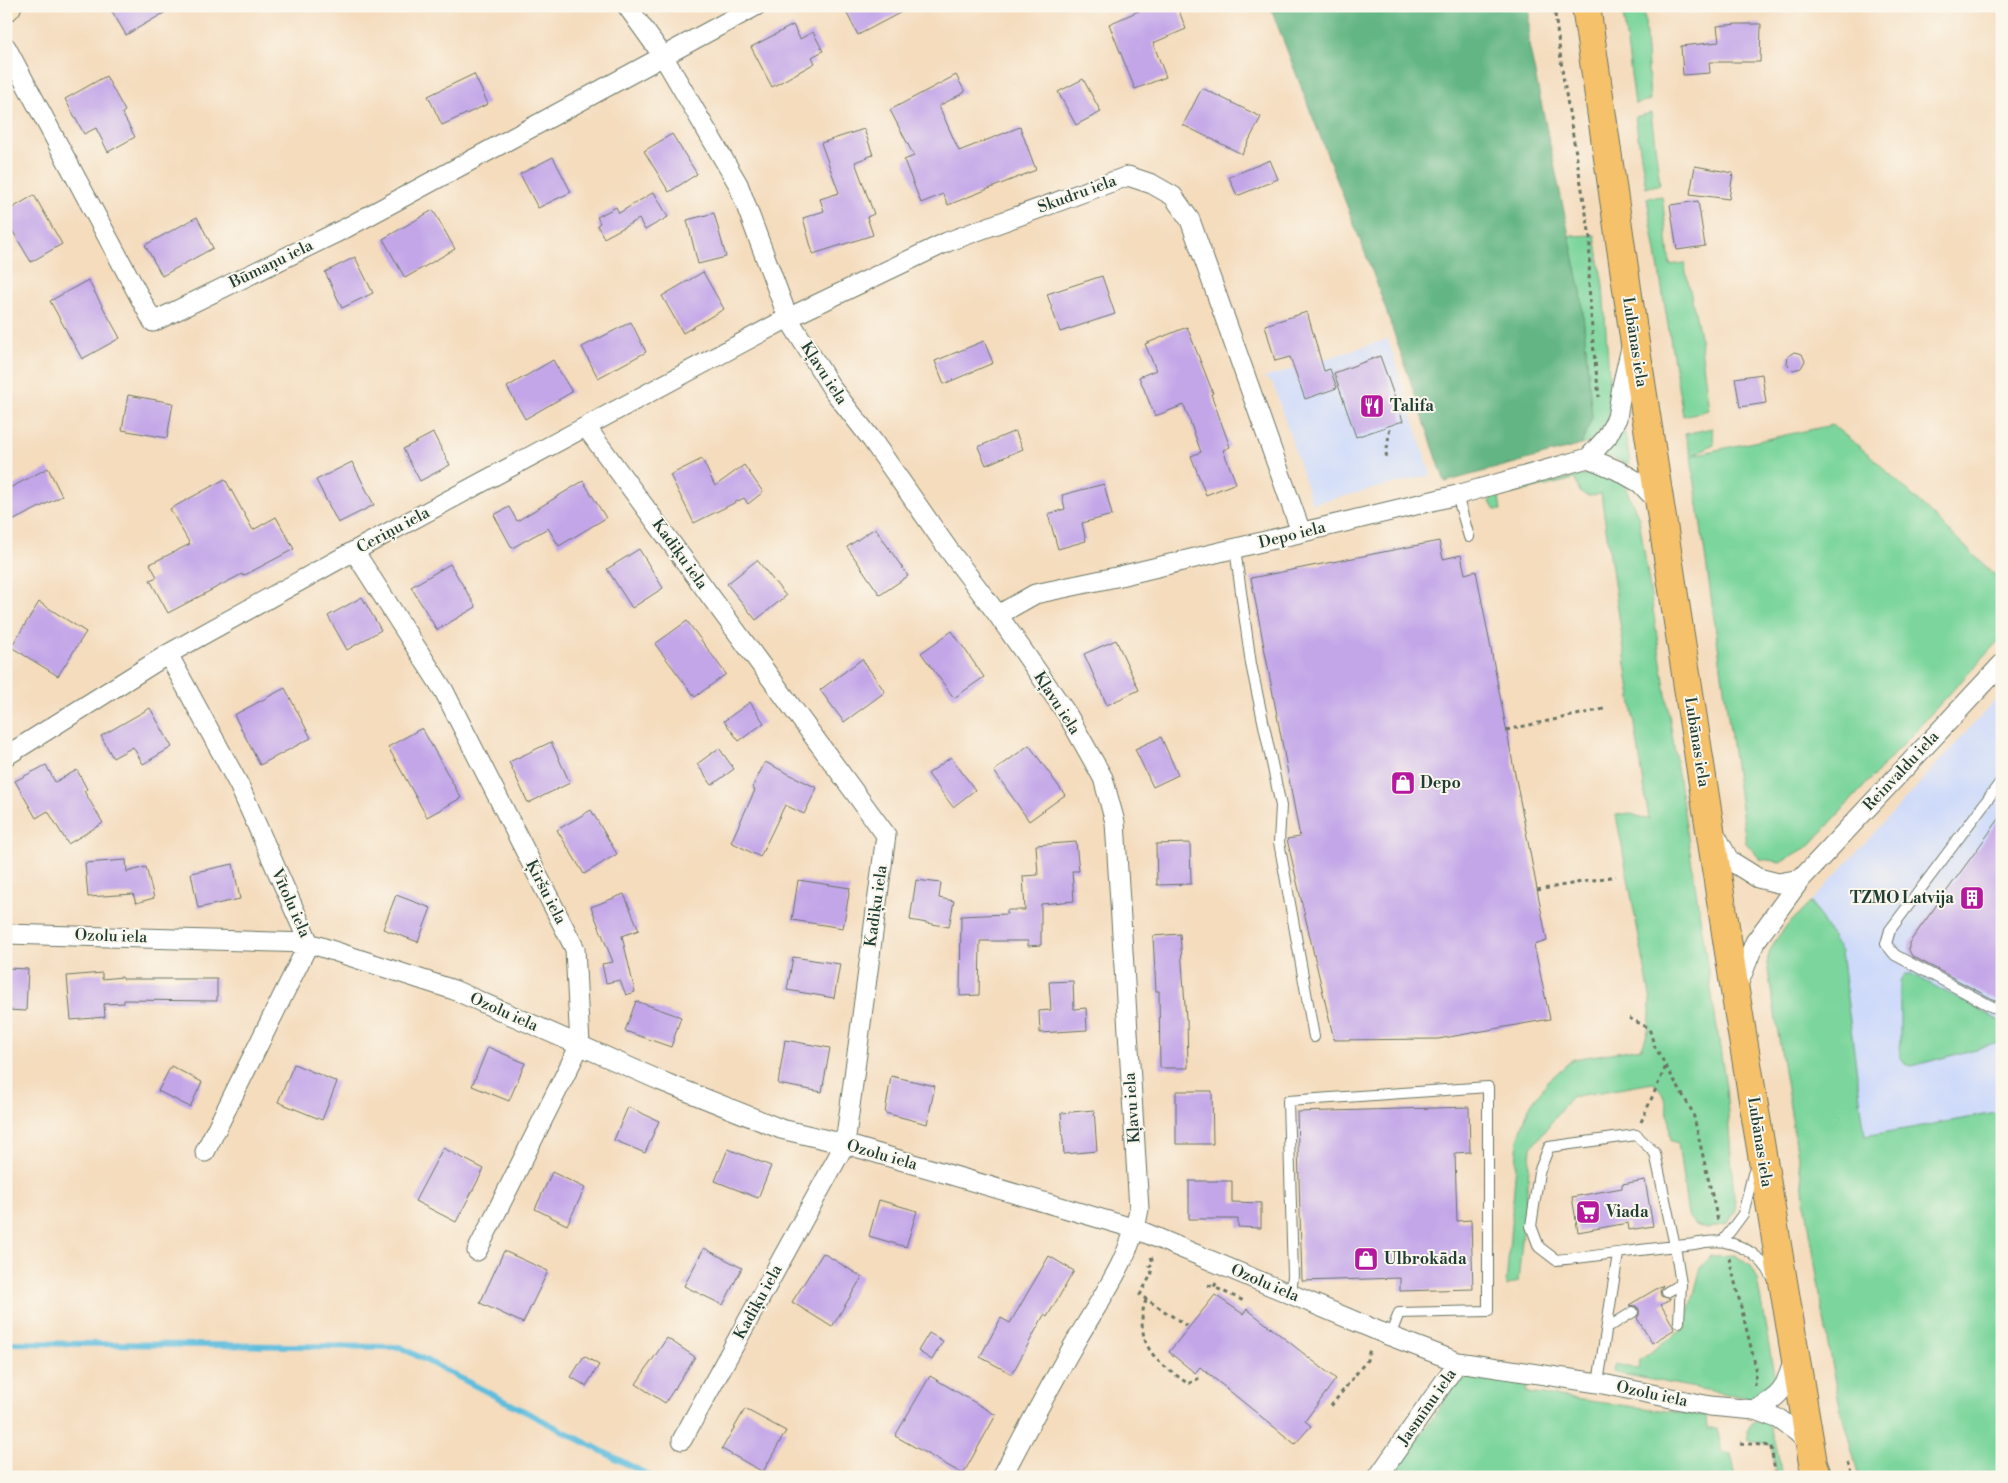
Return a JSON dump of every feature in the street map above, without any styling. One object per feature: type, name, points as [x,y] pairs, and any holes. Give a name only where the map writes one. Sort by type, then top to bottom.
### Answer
[{"type":"main road","name":"Lubānas iela","points":[[1586,6],[1634,337],[1735,991],[1796,1352],[1813,1466]]},
{"type":"street","name":"Kļavu iela","points":[[627,6],[663,56],[738,184],[788,318],[833,390],[872,440],[948,549],[998,615],[1071,722],[1102,778],[1115,822],[1139,1209],[1136,1229],[1119,1265],[1041,1402],[1002,1477]]},
{"type":"street","points":[[663,56],[756,6]]},
{"type":"street","name":"Būmaņu iela","points":[[6,47],[153,322],[346,228],[663,56]]},
{"type":"street","name":"Skudru iela","points":[[788,318],[947,242],[1128,176],[1152,184],[1173,196],[1190,220],[1301,532]]},
{"type":"street","name":"Ceriņu iela","points":[[6,756],[168,654],[354,551],[788,318]]},
{"type":"street","points":[[1634,337],[1622,386],[1617,418],[1607,437],[1588,458],[1617,470],[1640,484],[1660,504]]},
{"type":"street","name":"Kadiķu iela","points":[[586,427],[886,835],[845,1144],[682,1440]]},
{"type":"street","name":"Depo iela","points":[[998,615],[1035,594],[1116,577],[1457,495],[1588,458]]},
{"type":"street","name":"Ķiršu iela","points":[[354,551],[444,691],[575,950],[580,1045],[477,1251]]},
{"type":"street","name":"Vītolu iela","points":[[168,654],[239,785],[309,943],[205,1152]]},
{"type":"street","name":"Reinvaldu iela","points":[[1735,991],[1755,942],[1801,879],[2002,664]]},
{"type":"street","points":[[1710,824],[1729,860],[1758,878],[1778,883],[1801,879]]},
{"type":"street","name":"Ozolu iela","points":[[6,934],[309,943],[454,990],[661,1081],[781,1129],[845,1144],[1136,1229],[1390,1336],[1458,1362],[1598,1383],[1710,1406],[1755,1410],[1779,1419],[1797,1432],[1813,1466]]},
{"type":"street","points":[[1755,1410],[1773,1400],[1786,1385],[1796,1352]]},
{"type":"street","name":"Jasmīnu iela","points":[[1378,1477],[1458,1362]]},
{"type":"lane","points":[[1457,495],[1469,537]]},
{"type":"lane","points":[[1235,548],[1250,664],[1281,806],[1280,842],[1314,1037]]},
{"type":"lane","points":[[2002,780],[1890,930],[1886,944],[1895,955],[2002,1012]]},
{"type":"lane","points":[[1292,1294],[1288,1101],[1488,1087],[1488,1311],[1399,1312],[1390,1336]]},
{"type":"lane","points":[[1723,1241],[1743,1214],[1753,1182],[1759,1134]]},
{"type":"lane","points":[[1679,1322],[1681,1284],[1675,1246],[1655,1153],[1636,1135],[1549,1147],[1539,1172],[1531,1226],[1540,1246],[1556,1260],[1618,1254],[1675,1246],[1723,1241],[1746,1248],[1767,1266],[1789,1317]]},
{"type":"lane","points":[[1598,1383],[1618,1254]]},
{"type":"lane","points":[[1667,1292],[1681,1284]]},
{"type":"lane","points":[[1607,1328],[1633,1312]]},
{"type":"path","points":[[1554,6],[1563,76],[1590,236],[1592,334],[1600,404]]},
{"type":"path","points":[[1386,456],[1390,426]]},
{"type":"path","points":[[1506,730],[1604,709]]},
{"type":"path","points":[[1537,890],[1616,876]]},
{"type":"path","points":[[1629,1018],[1649,1028],[1654,1045],[1693,1113],[1723,1241],[1756,1368],[1755,1410]]},
{"type":"path","points":[[1636,1135],[1666,1066]]},
{"type":"path","points":[[1150,1253],[1154,1262],[1149,1268],[1152,1273],[1140,1295],[1187,1326]]},
{"type":"path","points":[[1214,1286],[1218,1278]]},
{"type":"path","points":[[1208,1285],[1214,1286],[1244,1302]]},
{"type":"path","points":[[1146,1300],[1142,1310],[1142,1325],[1146,1341],[1154,1356],[1188,1384],[1201,1377]]},
{"type":"path","points":[[1331,1406],[1367,1360],[1372,1344]]},
{"type":"path","points":[[1740,1443],[1771,1446],[1776,1477]]},
{"type":"path","points":[[1848,1462],[1852,1477]]},
{"type":"shaded area","points":[[1388,339],[1431,475],[1312,504],[1273,383],[1264,378]]},
{"type":"shaded area","points":[[2002,693],[2002,1112],[1865,1137],[1841,952],[1811,902]]},
{"type":"green space","points":[[1270,6],[1529,6],[1529,45],[1581,292],[1592,417],[1581,445],[1445,482],[1377,284]]},
{"type":"green space","points":[[1622,6],[1644,6],[1650,100],[1635,104]]},
{"type":"green space","points":[[1651,113],[1660,184],[1646,188],[1635,117]]},
{"type":"green space","points":[[1662,196],[1670,265],[1684,263],[1699,331],[1709,410],[1683,416],[1647,198]]},
{"type":"green space","points":[[1595,235],[1603,286],[1611,406],[1608,419],[1595,440],[1581,445],[1592,417],[1581,292],[1569,236]]},
{"type":"green space","points":[[1832,425],[1871,456],[2002,582],[2002,637],[1809,846],[1781,862],[1760,859],[1746,843],[1691,456],[1685,434],[1712,428],[1714,444],[1693,455]]},
{"type":"green space","points":[[1621,431],[1625,433],[1629,464],[1605,455],[1605,452]]},
{"type":"green space","points":[[1605,472],[1624,484],[1639,518],[1726,1087],[1735,1211],[1728,1223],[1707,1229],[1695,1225],[1688,1216],[1678,1143],[1671,1141],[1663,1094],[1653,1083],[1571,1097],[1531,1148],[1518,1282],[1506,1286],[1518,1139],[1529,1107],[1548,1081],[1573,1059],[1642,1048],[1649,1028],[1651,1001],[1616,815],[1629,813],[1649,820],[1601,494],[1589,496],[1580,493],[1575,479],[1499,497],[1501,510],[1495,510],[1489,501],[1496,494],[1588,474],[1604,476]]},
{"type":"green space","points":[[1811,902],[1841,952],[1865,1136],[2002,1112],[2002,1477],[1859,1477],[1840,1407],[1831,1363],[1767,964],[1772,946],[1777,938]]},
{"type":"green space","points":[[1905,974],[1912,974],[2002,1022],[2002,1042],[1912,1066],[1905,1064],[1900,1058],[1900,982]]},
{"type":"green space","points":[[1735,1255],[1751,1266],[1757,1280],[1775,1379],[1763,1394],[1749,1398],[1615,1373],[1613,1369],[1615,1364],[1638,1369],[1640,1359],[1685,1328],[1701,1267],[1711,1256]]},
{"type":"green space","points":[[1469,1373],[1526,1382],[1527,1393],[1706,1416],[1707,1428],[1717,1428],[1722,1452],[1731,1454],[1736,1477],[1391,1477],[1461,1377]]},
{"type":"green space","points":[[1758,1420],[1766,1420],[1773,1433],[1782,1477],[1777,1477],[1771,1444],[1749,1440],[1748,1430],[1751,1423]]},
{"type":"building","points":[[109,6],[176,6],[126,35]]},
{"type":"building","points":[[843,6],[913,6],[858,35]]},
{"type":"building","points":[[1150,6],[1177,6],[1186,29],[1153,43],[1166,77],[1135,89],[1109,24]]},
{"type":"building","points":[[1761,24],[1760,62],[1709,62],[1710,73],[1683,75],[1681,46],[1719,42],[1717,26]]},
{"type":"building","points":[[793,25],[800,39],[813,32],[823,51],[812,57],[815,63],[772,87],[751,47]]},
{"type":"building","points":[[474,74],[488,104],[442,125],[428,96]]},
{"type":"building","points":[[956,75],[965,92],[939,106],[959,151],[1020,127],[1036,170],[948,205],[943,194],[921,203],[904,160],[914,156],[890,110]]},
{"type":"building","points":[[106,76],[125,111],[122,113],[135,137],[108,152],[96,128],[84,134],[65,99]]},
{"type":"building","points":[[1083,79],[1101,112],[1076,125],[1058,92]]},
{"type":"building","points":[[1202,88],[1261,117],[1242,154],[1183,125]]},
{"type":"building","points":[[864,129],[873,155],[855,162],[874,214],[867,217],[873,235],[813,254],[803,218],[824,211],[820,199],[839,193],[821,143]]},
{"type":"building","points":[[672,134],[697,174],[669,192],[644,151]]},
{"type":"building","points":[[553,157],[571,192],[538,208],[520,174]]},
{"type":"building","points":[[1270,160],[1278,179],[1237,196],[1229,177]]},
{"type":"building","points":[[1695,166],[1733,173],[1729,199],[1690,194]]},
{"type":"building","points":[[654,192],[668,217],[645,230],[639,219],[604,238],[597,225],[600,223],[597,217],[616,207],[619,213]]},
{"type":"building","points":[[34,195],[62,244],[31,262],[6,220],[6,212]]},
{"type":"building","points":[[1698,201],[1705,246],[1677,250],[1670,205]]},
{"type":"building","points":[[433,210],[455,249],[405,278],[383,239]]},
{"type":"building","points":[[714,213],[726,257],[698,264],[687,220]]},
{"type":"building","points":[[197,217],[213,248],[162,276],[145,245]]},
{"type":"building","points":[[355,257],[373,293],[342,308],[325,272]]},
{"type":"building","points":[[703,272],[724,309],[683,333],[662,296]]},
{"type":"building","points":[[1102,276],[1115,314],[1060,332],[1047,294]]},
{"type":"building","points":[[88,280],[120,338],[82,359],[50,301]]},
{"type":"building","points":[[1307,312],[1324,371],[1330,369],[1337,388],[1305,399],[1290,357],[1275,361],[1265,325]]},
{"type":"building","points":[[631,322],[646,352],[598,378],[582,347]]},
{"type":"building","points":[[1187,327],[1213,393],[1211,394],[1230,447],[1223,450],[1236,483],[1206,495],[1191,456],[1201,452],[1184,405],[1155,416],[1139,377],[1156,370],[1145,344]]},
{"type":"building","points":[[984,341],[993,363],[944,384],[935,361]]},
{"type":"building","points":[[1794,352],[1802,354],[1805,361],[1801,368],[1793,370],[1787,364],[1788,356]]},
{"type":"building","name":"Talifa","points":[[1380,356],[1403,421],[1356,437],[1334,373]]},
{"type":"building","points":[[553,360],[572,392],[525,419],[507,387]]},
{"type":"building","points":[[1762,374],[1766,403],[1740,407],[1735,378]]},
{"type":"building","points":[[128,395],[173,403],[167,438],[122,430]]},
{"type":"building","points":[[1015,431],[1023,449],[986,465],[978,447]]},
{"type":"building","points":[[433,433],[450,465],[420,481],[403,449]]},
{"type":"building","points":[[702,459],[715,486],[744,465],[763,492],[748,504],[744,498],[694,523],[670,475]]},
{"type":"building","points":[[352,462],[374,505],[338,523],[316,480]]},
{"type":"building","points":[[48,468],[62,496],[6,524],[6,490]]},
{"type":"building","points":[[225,479],[253,530],[276,517],[294,549],[168,613],[150,580],[157,577],[150,564],[190,544],[170,509]]},
{"type":"building","points":[[583,481],[606,518],[559,546],[548,528],[512,548],[494,515],[509,507],[517,521]]},
{"type":"building","points":[[1104,484],[1112,515],[1082,523],[1086,541],[1058,549],[1048,514],[1065,509],[1062,495]]},
{"type":"building","points":[[875,528],[908,576],[880,595],[847,547]]},
{"type":"building","name":"Depo","points":[[1439,541],[1443,559],[1461,555],[1465,574],[1476,571],[1547,941],[1534,945],[1550,1019],[1438,1039],[1334,1040],[1287,839],[1300,837],[1251,578]]},
{"type":"building","points":[[639,549],[663,588],[632,608],[607,569]]},
{"type":"building","points":[[757,560],[786,596],[756,620],[727,584]]},
{"type":"building","points":[[450,564],[476,607],[437,630],[411,587]]},
{"type":"building","points":[[362,597],[381,630],[347,650],[328,616]]},
{"type":"building","points":[[39,602],[86,632],[58,676],[11,647]]},
{"type":"building","points":[[687,621],[726,674],[695,697],[655,644]]},
{"type":"building","points":[[952,631],[984,677],[954,698],[921,653]]},
{"type":"building","points":[[1116,640],[1139,690],[1107,705],[1084,654]]},
{"type":"building","points":[[862,659],[885,692],[844,722],[820,690]]},
{"type":"building","points":[[285,688],[311,738],[260,765],[234,715]]},
{"type":"building","points":[[750,702],[764,723],[739,741],[724,721]]},
{"type":"building","points":[[150,708],[172,747],[143,764],[133,747],[113,758],[101,736]]},
{"type":"building","points":[[422,728],[461,798],[427,817],[388,747]]},
{"type":"building","points":[[1161,737],[1178,775],[1153,787],[1135,749]]},
{"type":"building","points":[[551,742],[570,783],[528,803],[509,762]]},
{"type":"building","points":[[1029,745],[1065,795],[1029,821],[994,771]]},
{"type":"building","points":[[719,748],[734,769],[712,785],[697,764]]},
{"type":"building","points":[[951,757],[975,790],[953,807],[928,774]]},
{"type":"building","points":[[765,762],[817,788],[804,814],[785,805],[760,857],[731,842],[755,790],[752,788]]},
{"type":"building","points":[[46,765],[55,782],[77,770],[87,789],[84,791],[103,823],[68,844],[48,811],[36,818],[15,781]]},
{"type":"building","points":[[591,810],[617,854],[584,874],[557,830]]},
{"type":"building","name":"TZMO Latvija","points":[[2002,815],[2002,1004],[1912,956],[1909,950],[1909,943]]},
{"type":"building","points":[[1076,842],[1079,871],[1072,871],[1074,901],[1041,904],[1041,945],[1028,946],[1028,941],[980,941],[979,995],[960,996],[961,916],[1007,914],[1007,910],[1025,910],[1023,876],[1038,875],[1036,845]]},
{"type":"building","points":[[1190,843],[1191,884],[1157,885],[1156,844]]},
{"type":"building","points":[[126,860],[127,872],[146,867],[154,898],[136,903],[133,894],[88,897],[85,863]]},
{"type":"building","points":[[233,864],[240,899],[198,908],[191,873]]},
{"type":"building","points":[[798,880],[850,888],[843,928],[792,920]]},
{"type":"building","points":[[916,880],[941,883],[939,898],[954,901],[949,927],[910,920]]},
{"type":"building","points":[[624,894],[639,930],[622,936],[635,992],[626,995],[620,980],[606,983],[602,964],[613,962],[591,907]]},
{"type":"building","points":[[396,895],[431,908],[418,942],[383,929]]},
{"type":"building","points":[[1180,934],[1187,1019],[1188,1068],[1160,1068],[1159,991],[1156,991],[1153,936]]},
{"type":"building","points":[[793,957],[840,964],[834,998],[787,990]]},
{"type":"building","points":[[6,968],[28,969],[26,1011],[6,1010]]},
{"type":"building","points":[[102,973],[102,979],[122,977],[123,979],[217,979],[217,1001],[124,1000],[124,1003],[104,1004],[105,1017],[71,1020],[67,976]]},
{"type":"building","points":[[1073,981],[1074,1009],[1086,1008],[1087,1030],[1040,1033],[1039,1011],[1051,1010],[1049,982]]},
{"type":"building","points":[[636,1001],[681,1017],[671,1047],[625,1031]]},
{"type":"building","points":[[785,1040],[830,1048],[822,1092],[778,1084]]},
{"type":"building","points":[[488,1047],[525,1063],[509,1101],[472,1086]]},
{"type":"building","points":[[294,1064],[337,1082],[322,1120],[278,1102]]},
{"type":"building","points":[[171,1066],[202,1082],[190,1107],[158,1091]]},
{"type":"building","points":[[891,1076],[935,1086],[927,1124],[885,1113]]},
{"type":"building","points":[[1176,1091],[1212,1091],[1213,1144],[1176,1144]]},
{"type":"building","points":[[628,1107],[659,1121],[645,1153],[614,1140]]},
{"type":"building","points":[[1469,1107],[1470,1152],[1455,1153],[1457,1221],[1471,1220],[1473,1289],[1400,1291],[1400,1278],[1302,1281],[1297,1112]]},
{"type":"building","points":[[1094,1110],[1097,1151],[1064,1154],[1061,1113]]},
{"type":"building","points":[[443,1148],[484,1169],[456,1222],[415,1201]]},
{"type":"building","points":[[728,1149],[771,1166],[758,1198],[715,1181]]},
{"type":"building","points":[[552,1172],[585,1188],[567,1225],[535,1209]]},
{"type":"building","points":[[1645,1180],[1653,1226],[1629,1230],[1628,1223],[1578,1232],[1572,1197],[1622,1188],[1622,1184]]},
{"type":"building","points":[[1189,1181],[1232,1181],[1232,1202],[1261,1203],[1261,1228],[1238,1227],[1238,1219],[1189,1219]]},
{"type":"building","points":[[879,1200],[917,1211],[906,1247],[869,1236]]},
{"type":"building","points":[[704,1248],[742,1268],[723,1305],[684,1286]]},
{"type":"building","points":[[504,1251],[548,1271],[523,1323],[480,1303]]},
{"type":"building","points":[[823,1253],[862,1277],[832,1327],[792,1302]]},
{"type":"building","points":[[1049,1256],[1074,1271],[1047,1317],[1044,1315],[1012,1374],[980,1357],[1001,1318],[1010,1323]]},
{"type":"building","points":[[1663,1285],[1660,1291],[1661,1296],[1671,1299],[1661,1305],[1675,1329],[1652,1343],[1637,1318],[1639,1309],[1636,1306],[1629,1305]]},
{"type":"building","points":[[1215,1295],[1243,1314],[1247,1309],[1336,1379],[1305,1421],[1311,1426],[1295,1444],[1200,1367],[1195,1373],[1169,1352]]},
{"type":"building","points":[[929,1333],[943,1341],[932,1360],[918,1351]]},
{"type":"building","points":[[667,1338],[695,1357],[665,1403],[636,1384]]},
{"type":"building","points":[[584,1356],[599,1365],[586,1386],[571,1377]]},
{"type":"building","points":[[930,1376],[996,1415],[963,1474],[895,1436]]},
{"type":"building","points":[[745,1409],[786,1431],[763,1472],[722,1449]]},
{"type":"waterway","points":[[6,1343],[400,1347],[652,1477]]},
{"type":"place","name":"Talifa","points":[[1372,406]]},
{"type":"place","name":"Depo","points":[[1403,783]]},
{"type":"place","name":"TZMO Latvija","points":[[1972,898]]},
{"type":"place","name":"Viada","points":[[1588,1212]]},
{"type":"place","name":"Ulbrokāda","points":[[1366,1259]]}]
